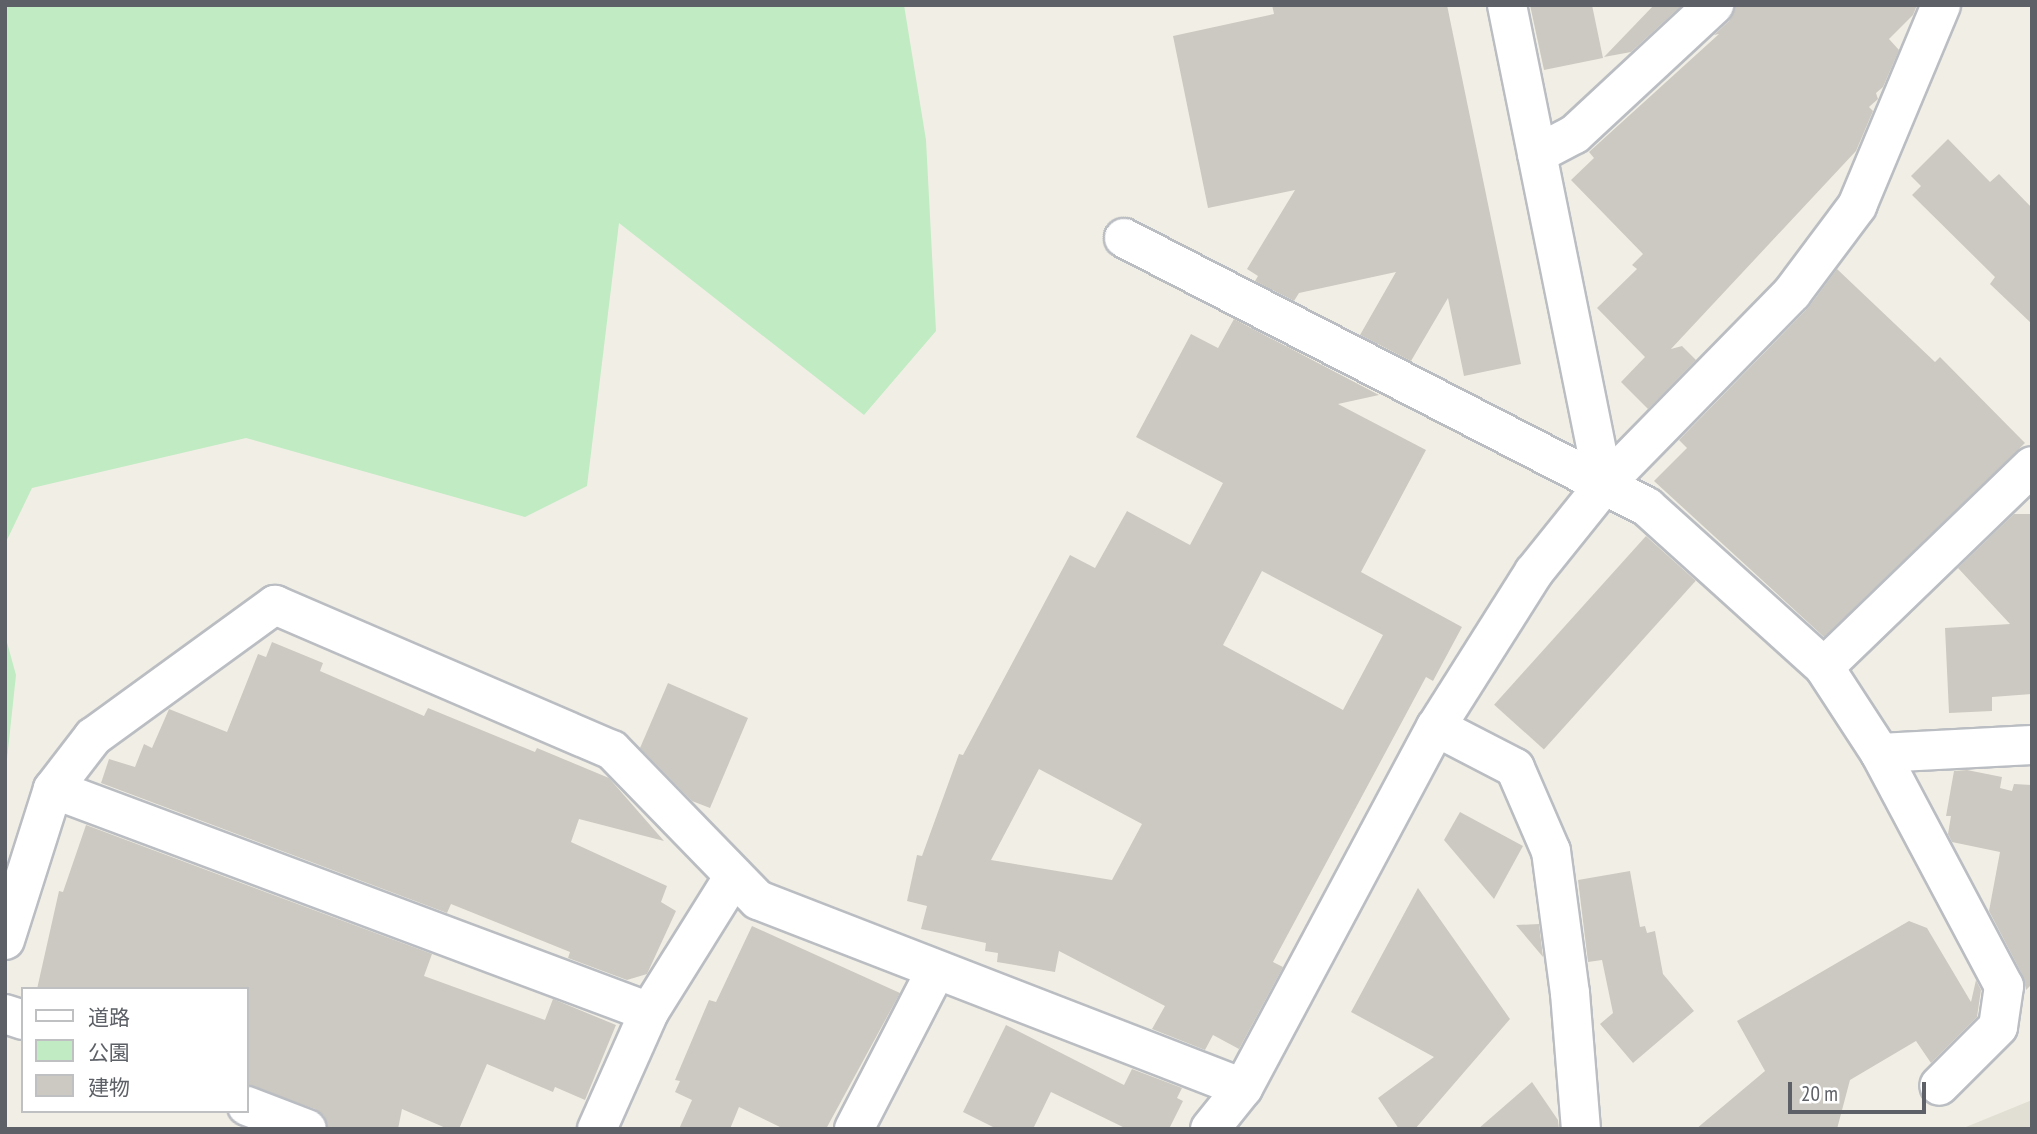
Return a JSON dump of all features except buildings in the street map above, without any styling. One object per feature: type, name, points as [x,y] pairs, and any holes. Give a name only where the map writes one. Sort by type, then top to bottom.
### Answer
[{"type":"street","points":[[1507,5],[1604,485]]},
{"type":"street","points":[[1537,154],[1575,134],[1714,5]]},
{"type":"street","points":[[1210,1129],[1243,1088],[1436,727],[1534,572],[1604,485],[1792,293],[1857,206],[1941,5]]},
{"type":"street","points":[[1124,239],[1647,507],[1824,667],[1880,753],[2004,985],[1998,1027],[1939,1086]]},
{"type":"street","points":[[1824,667],[2032,466]]},
{"type":"street","points":[[5,940],[52,789],[93,737],[275,605],[612,750],[758,901],[1243,1088]]},
{"type":"street","points":[[1436,727],[1515,768],[1551,851],[1570,993],[1581,1129]]},
{"type":"street","points":[[1880,753],[2032,745]]},
{"type":"street","points":[[52,789],[649,1012]]},
{"type":"street","points":[[597,1129],[649,1012],[734,876]]},
{"type":"street","points":[[854,1129],[936,970]]},
{"type":"street","points":[[248,1106],[307,1129]]},
{"type":"shaded area","points":[[2032,1100],[2032,1129],[1961,1129]]},
{"type":"green space","points":[[5,5],[904,5],[926,140],[936,331],[864,415],[619,223],[587,486],[525,517],[246,438],[32,488],[5,544]]},
{"type":"green space","points":[[5,635],[16,675],[5,778]]}]
